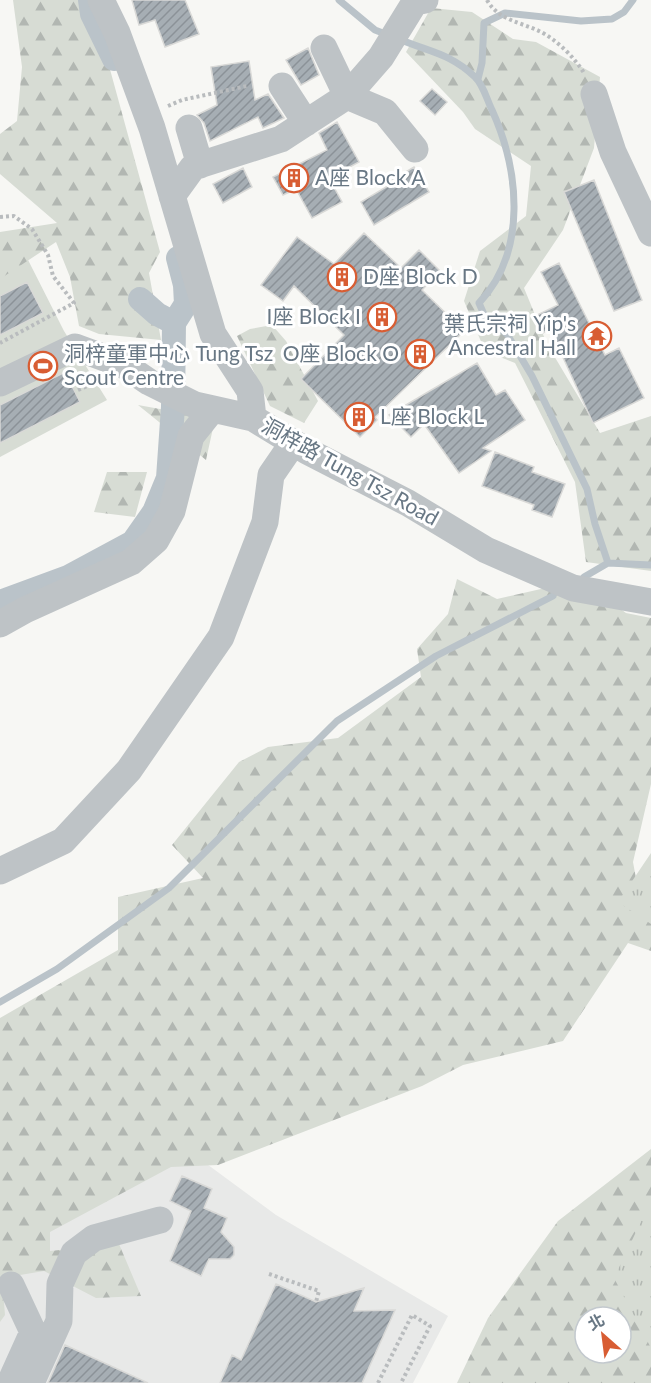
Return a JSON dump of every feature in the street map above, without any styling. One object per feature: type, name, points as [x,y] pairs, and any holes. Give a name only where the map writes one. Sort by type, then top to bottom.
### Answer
[{"type":"street","points":[[100,0],[117,33],[152,128],[213,334],[250,391],[253,418]]},
{"type":"street","points":[[172,196],[193,167],[281,139],[347,96],[381,57],[420,1]]},
{"type":"street","points":[[324,48],[347,96],[386,112],[415,149]]},
{"type":"street","points":[[282,86],[306,123]]},
{"type":"street","points":[[594,94],[613,152],[651,233]]},
{"type":"street","points":[[189,128],[200,165]]},
{"type":"street","name":"洞梓路 Tung Tsz Road","points":[[0,383],[75,347],[124,365],[149,382],[203,408],[253,418],[293,443],[408,503],[486,550],[573,588],[651,602]]},
{"type":"street","points":[[0,624],[25,610],[131,562],[156,540],[172,511],[191,436],[203,408]]},
{"type":"street","points":[[0,872],[63,841],[129,770],[221,637],[265,522],[271,475],[293,443]]},
{"type":"street","points":[[31,1383],[59,1321],[60,1284],[74,1253],[94,1238],[160,1220]]},
{"type":"street","points":[[10,1383],[33,1332],[11,1285]]},
{"type":"path","points":[[487,0],[490,7],[513,23],[539,31],[558,45],[583,70],[594,94]]},
{"type":"path","points":[[152,128],[169,104],[248,86]]},
{"type":"path","points":[[0,217],[14,216],[32,229],[48,255],[53,276],[74,303],[0,343]]},
{"type":"path","points":[[269,1274],[319,1291],[316,1302]]},
{"type":"path","points":[[378,1383],[411,1315],[430,1326],[401,1383]]},
{"type":"shaded area","points":[[139,1114],[276,1215],[448,1316],[413,1383],[0,1383],[0,1250]]},
{"type":"green space","points":[[13,0],[91,0],[160,252],[149,273],[161,340],[99,334],[79,326],[70,277],[56,242],[0,279],[0,232],[57,223],[0,174],[0,134],[17,121],[22,67]]},
{"type":"green space","points":[[431,8],[472,12],[513,39],[536,42],[600,77],[594,148],[563,230],[524,288],[547,344],[600,433],[651,416],[651,571],[586,562],[575,482],[515,363],[485,351],[464,301],[480,251],[526,216],[531,166],[475,129],[463,112],[406,52]]},
{"type":"green space","name":"洞梓童軍中心 Tung Tsz Scout Centre","points":[[24,252],[64,331],[107,400],[0,457],[0,264]]},
{"type":"green space","points":[[272,325],[286,341],[318,401],[304,423],[270,406],[237,336],[250,329]]},
{"type":"green space","points":[[138,405],[215,419],[206,460]]},
{"type":"green space","points":[[107,472],[147,472],[135,517],[94,512]]},
{"type":"green space","points":[[457,579],[497,599],[554,586],[584,582],[626,613],[651,618],[651,784],[633,862],[640,900],[651,918],[651,951],[628,943],[563,1041],[463,1065],[422,1086],[218,1165],[171,1167],[50,1232],[50,1251],[119,1244],[141,1296],[96,1298],[44,1271],[2,1278],[5,1315],[0,1322],[0,1018],[118,950],[118,897],[203,878],[172,845],[239,762],[268,747],[338,738],[421,677],[417,649],[448,614]]},
{"type":"green space","points":[[651,853],[651,924],[618,902]]},
{"type":"green space","points":[[651,1149],[651,1383],[457,1383],[488,1318],[558,1221]]},
{"type":"green space","points":[[645,1213],[651,1213],[651,1348],[633,1314],[633,1305],[628,1305],[614,1278]]},
{"type":"building","points":[[132,0],[185,0],[199,34],[165,47],[155,20],[139,25]]},
{"type":"building","points":[[308,48],[319,75],[301,85],[286,60]]},
{"type":"building","points":[[249,61],[255,100],[268,94],[284,118],[263,128],[258,117],[210,141],[204,123],[197,115],[217,105],[211,67]]},
{"type":"building","points":[[432,89],[447,102],[435,115],[420,101]]},
{"type":"building","points":[[337,122],[359,162],[329,178],[342,202],[312,218],[296,189],[283,195],[273,177],[327,150],[319,133]]},
{"type":"building","points":[[414,167],[429,192],[374,225],[361,202]]},
{"type":"building","points":[[243,168],[252,187],[223,203],[213,184]]},
{"type":"building","points":[[594,180],[642,300],[614,311],[564,192]]},
{"type":"building","points":[[364,233],[401,268],[419,250],[440,271],[422,290],[464,331],[375,417],[377,420],[360,437],[301,379],[344,335],[294,286],[283,301],[261,285],[297,237],[334,264]]},
{"type":"building","points":[[559,263],[605,355],[619,348],[644,398],[593,423],[550,329],[543,333],[535,316],[558,305],[541,272]]},
{"type":"building","points":[[27,282],[43,313],[0,335],[0,296]]},
{"type":"building","points":[[477,363],[496,395],[505,390],[525,420],[483,448],[491,451],[459,473],[424,424],[411,437],[389,415]]},
{"type":"building","points":[[65,372],[80,402],[0,443],[0,405]]},
{"type":"building","points":[[495,452],[534,467],[532,472],[565,484],[552,517],[532,510],[534,505],[482,486]]},
{"type":"building","points":[[182,1176],[212,1189],[204,1208],[227,1218],[221,1232],[234,1247],[234,1255],[230,1259],[209,1259],[201,1276],[170,1261],[191,1211],[170,1201]]},
{"type":"building","points":[[276,1284],[316,1302],[364,1288],[354,1311],[395,1310],[362,1383],[220,1383],[232,1355],[241,1360]]},
{"type":"building","points":[[65,1345],[148,1383],[48,1383]]},
{"type":"waterway","points":[[90,0],[92,14],[114,59]]},
{"type":"waterway","points":[[339,0],[375,30],[388,35]]},
{"type":"waterway","points":[[478,79],[482,63],[484,23],[505,13],[581,21],[612,19],[624,12],[633,0]]},
{"type":"waterway","points":[[399,39],[448,58],[466,69],[480,84],[492,110],[508,158],[513,184],[514,210],[512,235],[506,259],[495,282],[479,303],[486,319],[507,334],[532,376],[587,489],[595,524],[608,563]]},
{"type":"waterway","points":[[0,602],[68,577],[133,542],[154,512],[168,478],[173,407],[174,323],[186,304],[185,285],[178,258]]},
{"type":"waterway","points":[[140,299],[157,314],[174,323]]},
{"type":"waterway","points":[[584,577],[608,563],[651,565]]},
{"type":"waterway","points":[[0,1002],[57,969],[169,888],[337,721],[436,656],[553,596]]},
{"type":"place","name":"A座 Block A","points":[[294,178]]},
{"type":"place","name":"D座 Block D","points":[[342,277]]},
{"type":"place","name":"I座 Block I","points":[[382,317]]},
{"type":"place","name":"葉氏宗祠 Yip's Ancestral Hall","points":[[597,336]]},
{"type":"place","name":"O座 Block O","points":[[420,354]]},
{"type":"place","name":"洞梓童軍中心 Tung Tsz Scout Centre","points":[[43,366]]},
{"type":"place","name":"L座 Block L","points":[[359,417]]}]
